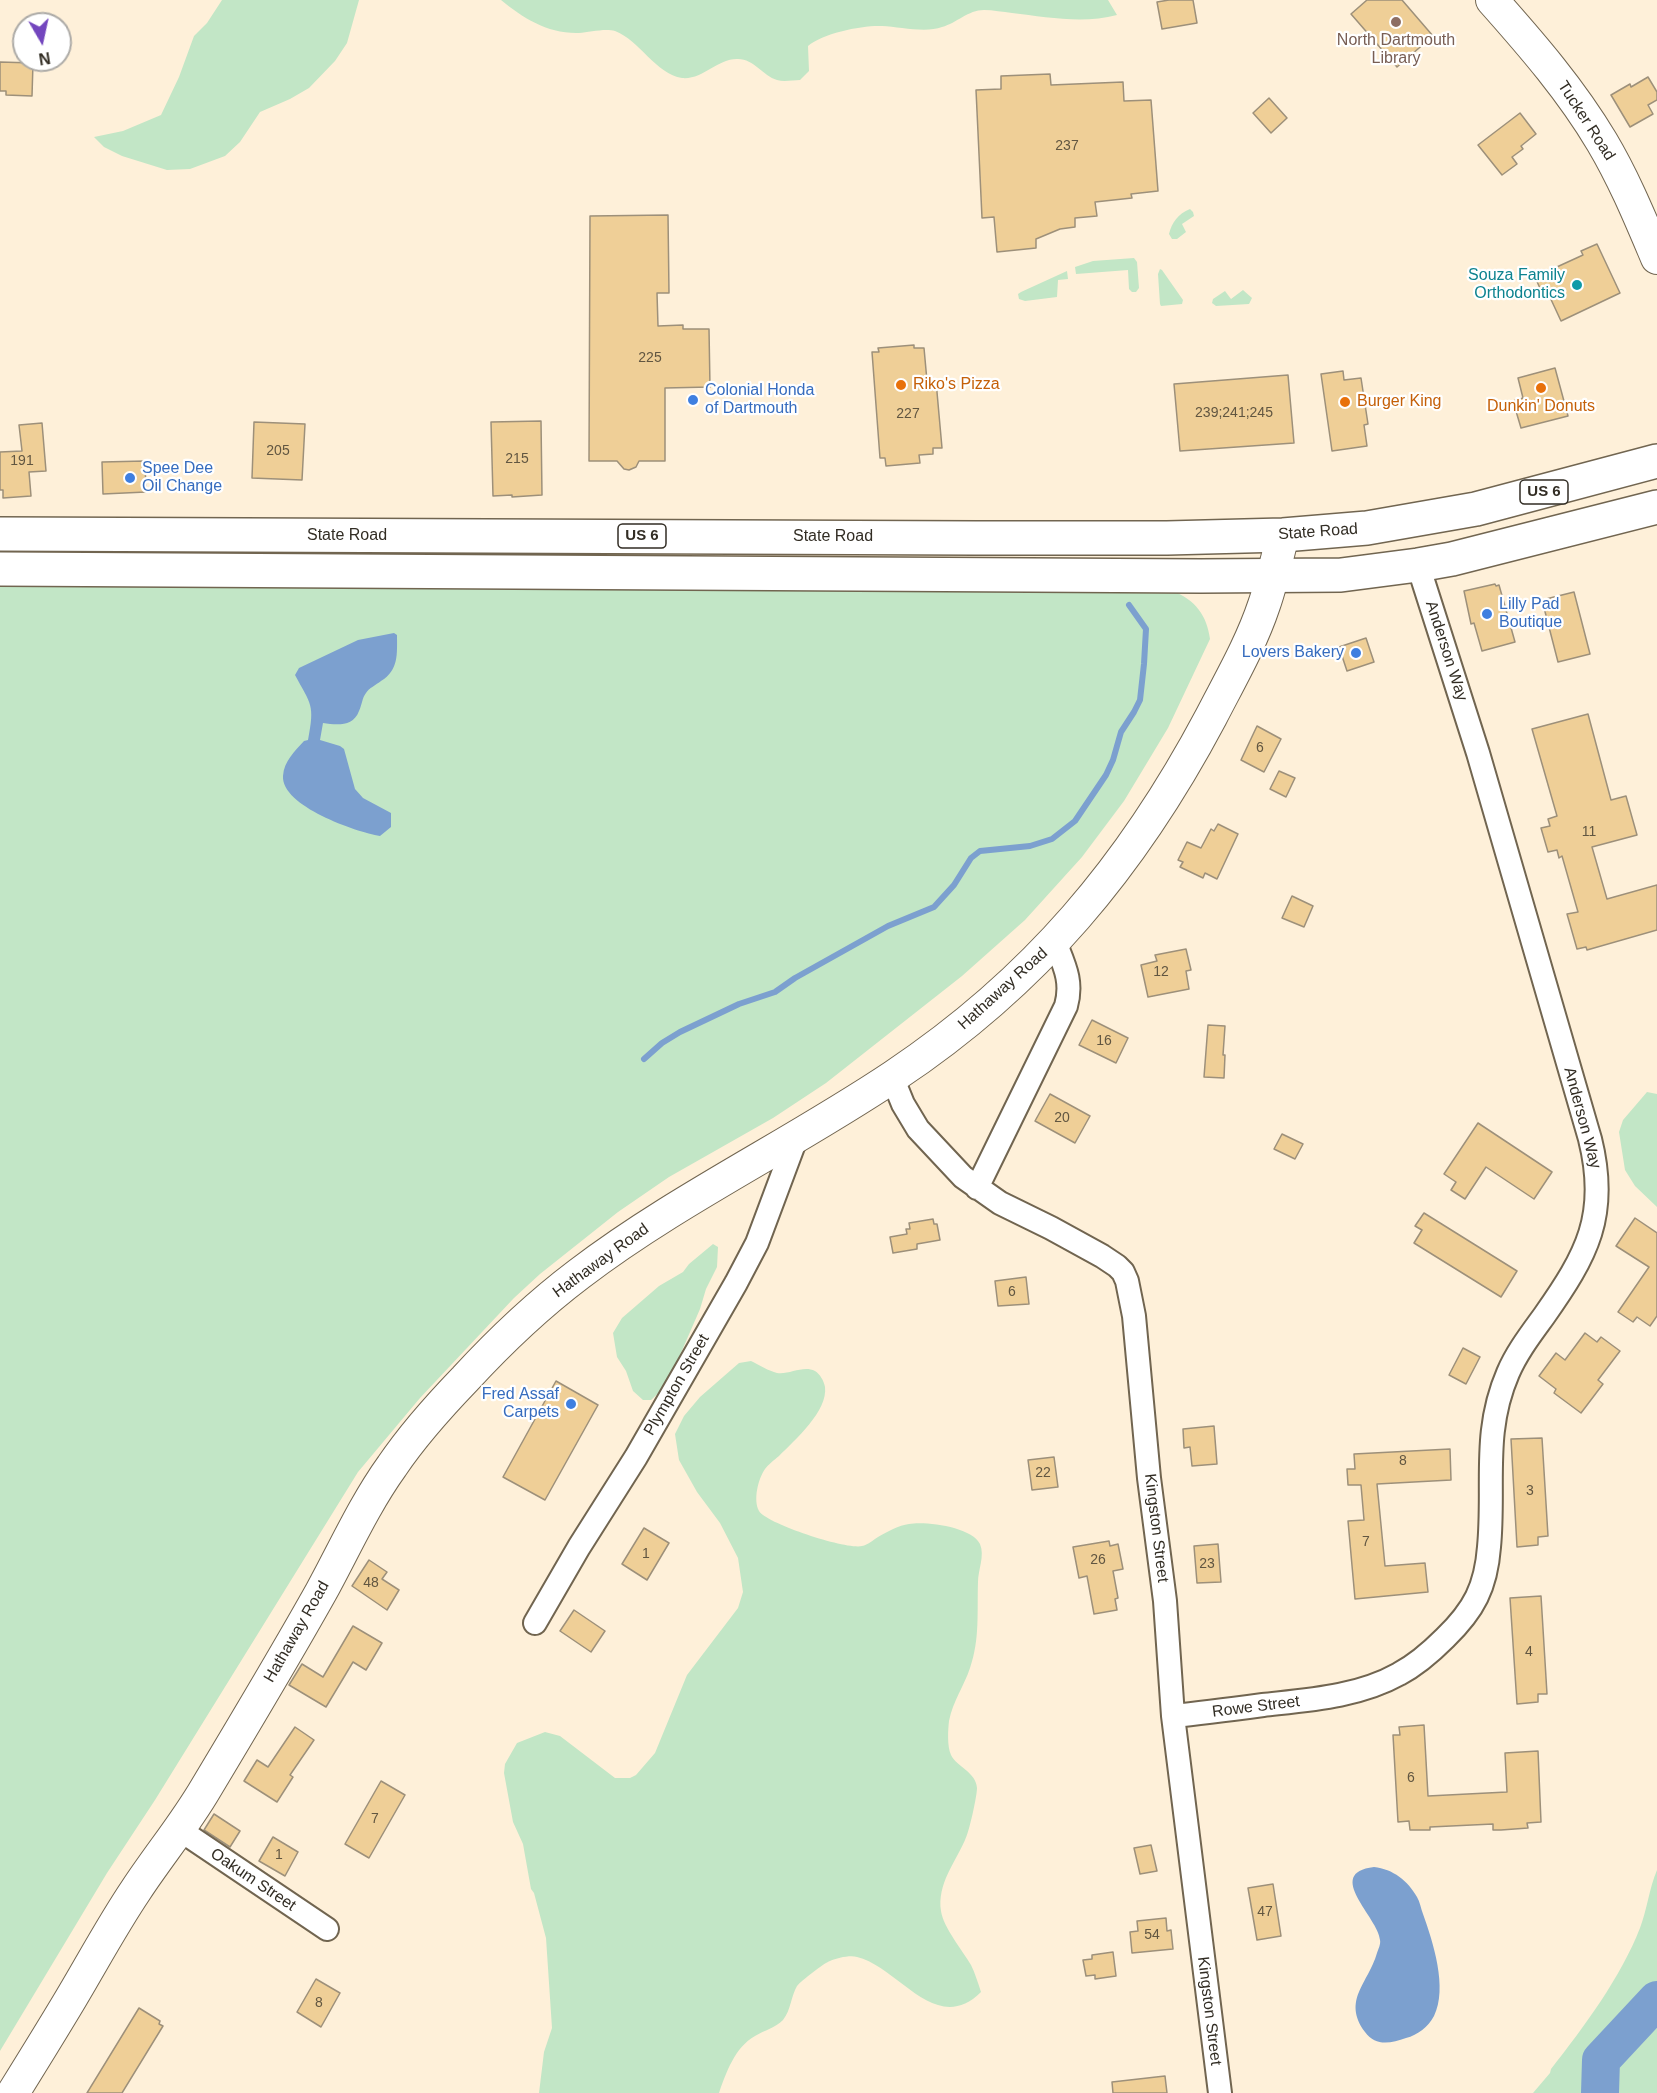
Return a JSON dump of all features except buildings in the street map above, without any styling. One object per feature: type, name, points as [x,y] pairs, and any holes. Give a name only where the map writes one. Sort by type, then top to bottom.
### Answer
[{"type":"main road","name":"Tucker Road","points":[[1492,0],[1555,74],[1596,132],[1628,190],[1657,258]]},
{"type":"main road","name":"State Road","points":[[0,534],[999,538],[1283,535],[1367,528],[1476,509],[1657,461]]},
{"type":"main road","points":[[0,569],[1341,575],[1418,565],[1482,552],[1657,507]]},
{"type":"main road","name":"Hathaway Road","points":[[13,2093],[136,1890],[180,1830],[321,1592],[392,1465],[442,1403],[504,1339],[579,1274],[651,1225],[892,1077],[955,1033],[1055,942],[1123,860],[1182,769],[1249,643],[1264,607],[1283,535]]},
{"type":"main road","points":[[438,572],[439,536]]},
{"type":"street","name":"Anderson Way","points":[[1340,1695],[1378,1684],[1417,1663],[1449,1634],[1471,1608],[1480,1593],[1489,1548],[1491,1438],[1497,1400],[1518,1353],[1564,1288],[1580,1260],[1593,1229],[1598,1192],[1595,1156],[1578,1094],[1481,763],[1418,565]]},
{"type":"street","points":[[977,1188],[1066,1006],[1070,991],[1068,975],[1055,942]]},
{"type":"street","name":"Kingston Street","points":[[892,1077],[903,1104],[918,1129],[950,1165],[977,1188],[1000,1203],[1086,1246],[1117,1266],[1127,1281],[1134,1316],[1149,1478],[1165,1600],[1173,1716],[1220,2093]]},
{"type":"street","name":"Plympton Street","points":[[535,1623],[579,1547],[636,1457],[736,1283],[757,1243],[797,1136]]},
{"type":"street","name":"Rowe Street","points":[[1173,1716],[1340,1695]]},
{"type":"street","name":"Oakum Street","points":[[180,1830],[327,1929]]},
{"type":"green space","points":[[222,0],[359,0],[347,43],[335,61],[309,88],[260,112],[240,142],[225,156],[190,169],[167,170],[122,156],[104,147],[94,137],[123,131],[161,115],[179,77],[194,36],[207,23]]},
{"type":"green space","points":[[501,0],[1108,0],[1117,15],[1091,19],[1051,18],[984,10],[973,12],[936,29],[921,30],[882,26],[854,28],[823,37],[808,46],[809,71],[800,80],[783,81],[772,78],[749,62],[738,59],[724,62],[697,76],[682,78],[664,70],[624,35],[615,31],[568,33],[557,31],[527,19]]},
{"type":"green space","points":[[1190,209],[1194,216],[1182,224],[1186,232],[1177,239],[1172,239],[1169,234],[1174,222],[1182,213]]},
{"type":"green space","points":[[1134,258],[1137,262],[1139,288],[1136,292],[1129,289],[1128,270],[1076,274],[1075,267],[1093,261]]},
{"type":"green space","points":[[1160,269],[1183,300],[1182,304],[1161,306],[1158,274]]},
{"type":"green space","points":[[1067,271],[1068,279],[1058,280],[1057,297],[1025,301],[1019,299],[1018,294],[1021,292]]},
{"type":"green space","points":[[1243,290],[1252,298],[1249,304],[1216,306],[1212,303],[1213,299],[1225,291],[1231,299]]},
{"type":"green space","points":[[0,583],[1173,591],[1188,599],[1199,609],[1210,639],[1168,728],[1124,801],[1082,857],[1025,920],[962,976],[826,1083],[773,1118],[669,1177],[618,1212],[540,1274],[514,1298],[420,1398],[358,1472],[155,1800],[107,1873],[0,2051]]},
{"type":"green space","points":[[1647,1092],[1657,1094],[1657,1207],[1635,1186],[1625,1170],[1619,1132],[1623,1120]]},
{"type":"green space","points":[[713,1244],[718,1247],[717,1267],[667,1385],[651,1400],[643,1400],[633,1391],[626,1371],[617,1357],[613,1333],[622,1318],[659,1286],[683,1272]]},
{"type":"green space","points":[[751,1361],[777,1373],[810,1369],[819,1374],[825,1387],[825,1396],[816,1415],[762,1473],[756,1501],[759,1511],[765,1516],[776,1523],[808,1535],[854,1546],[866,1545],[901,1526],[917,1523],[959,1529],[975,1538],[980,1544],[982,1553],[978,1577],[975,1647],[970,1668],[951,1714],[948,1733],[951,1755],[976,1782],[977,1792],[967,1836],[944,1883],[940,1901],[945,1924],[971,1965],[981,1992],[964,2004],[949,2007],[933,2003],[918,1995],[873,1963],[854,1956],[840,1958],[823,1965],[799,1984],[783,2020],[755,2036],[742,2047],[732,2061],[719,2093],[539,2093],[544,2052],[552,2028],[546,1938],[531,1889],[523,1844],[513,1822],[504,1773],[505,1764],[517,1743],[545,1732],[560,1736],[615,1778],[630,1778],[636,1775],[655,1753],[687,1675],[738,1608],[743,1592],[738,1558],[720,1523],[697,1492],[679,1460],[675,1434],[684,1416],[700,1397],[739,1363]]},
{"type":"green space","points":[[1657,1870],[1657,2093],[1533,2093],[1589,2019],[1623,1965],[1640,1928]]},
{"type":"water","points":[[394,633],[397,635],[397,655],[391,672],[367,691],[353,720],[344,724],[323,723],[320,740],[344,749],[355,789],[363,798],[391,813],[391,827],[380,836],[338,823],[306,807],[286,787],[283,776],[290,757],[304,741],[308,740],[310,728],[310,705],[295,675],[299,668],[358,640]]},
{"type":"water","points":[[1374,1867],[1387,1870],[1399,1877],[1417,1897],[1438,1965],[1440,1992],[1438,2005],[1429,2024],[1415,2035],[1389,2042],[1379,2042],[1369,2037],[1356,2011],[1359,1992],[1373,1964],[1380,1942],[1377,1931],[1353,1887],[1353,1878],[1360,1871]]},
{"type":"waterway","points":[[644,1059],[662,1043],[680,1032],[739,1004],[775,992],[795,978],[888,926],[934,907],[954,885],[971,858],[980,851],[1030,846],[1052,839],[1075,821],[1106,775],[1121,732],[1140,700],[1146,629],[1129,605]]},
{"type":"waterway","points":[[1600,2093],[1601,2060],[1657,2000]]},
{"type":"place","name":"North Dartmouth Library","points":[[1396,22]]},
{"type":"place","name":"Souza Family Orthodontics","points":[[1577,285]]},
{"type":"place","name":"Riko's Pizza","points":[[901,385]]},
{"type":"place","name":"Dunkin' Donuts","points":[[1541,388]]},
{"type":"place","name":"Colonial Honda of Dartmouth","points":[[693,400]]},
{"type":"place","name":"Burger King","points":[[1345,402]]},
{"type":"place","name":"Spee Dee Oil Change","points":[[130,478]]},
{"type":"place","name":"Lilly Pad Boutique","points":[[1487,614]]},
{"type":"place","name":"Lovers Bakery","points":[[1356,653]]},
{"type":"place","name":"Fred Assaf Carpets","points":[[571,1404]]}]
